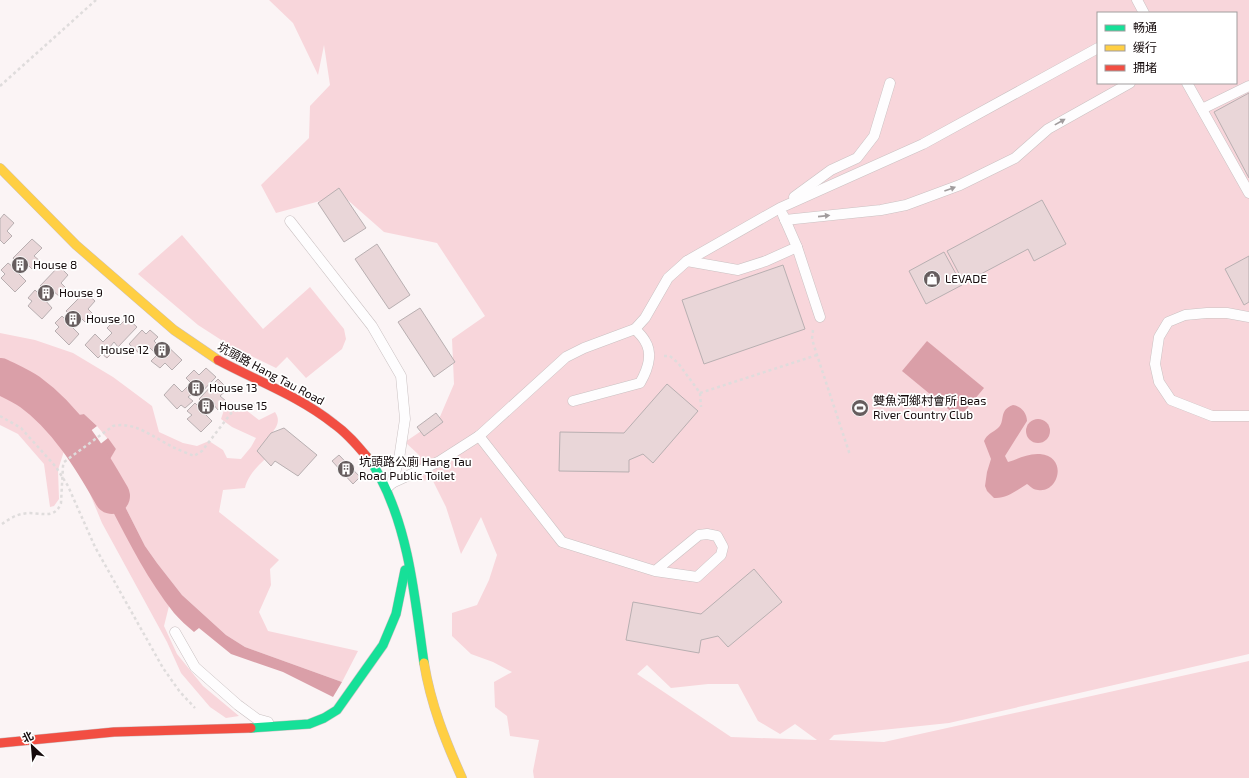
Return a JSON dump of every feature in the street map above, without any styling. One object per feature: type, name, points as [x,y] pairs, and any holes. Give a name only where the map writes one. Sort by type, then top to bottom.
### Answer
[{"type":"street","name":"坑頭路 Hang Tau Road","points":[[0,168],[76,245],[174,330],[212,357],[246,375],[292,396],[312,408],[335,424],[371,461],[389,485],[408,559],[428,686],[437,716],[462,778]]},
{"type":"street","points":[[0,743],[114,732],[268,728],[309,724],[324,718],[337,710],[383,645],[396,614],[408,559]]},
{"type":"lane","points":[[1136,0],[1143,12]]},
{"type":"lane","points":[[780,208],[923,144],[1097,49]]},
{"type":"lane","points":[[389,485],[440,461],[479,436],[566,357],[584,348],[636,329],[668,278],[687,262],[780,208],[832,170],[857,158],[874,136],[890,83]]},
{"type":"lane","points":[[785,220],[881,210],[906,205],[960,185],[1015,158],[1048,129],[1128,84]]},
{"type":"lane","points":[[1188,84],[1249,193]]},
{"type":"lane","points":[[1202,109],[1249,86]]},
{"type":"lane","points":[[780,208],[797,247],[820,317]]},
{"type":"lane","points":[[290,221],[372,326],[402,376],[405,419],[399,459],[389,485]]},
{"type":"lane","points":[[687,262],[738,270],[766,261],[797,247]]},
{"type":"lane","points":[[1249,317],[1227,313],[1207,313],[1185,316],[1168,322],[1159,338],[1155,364],[1158,382],[1171,400],[1212,416],[1249,416]]},
{"type":"lane","points":[[573,401],[640,383],[648,371],[649,356],[646,342],[636,329]]},
{"type":"lane","points":[[479,436],[562,542],[655,571],[697,577],[721,556],[723,547],[717,536],[707,534],[700,535],[655,571]]},
{"type":"lane","points":[[175,632],[195,667],[238,705],[257,719],[284,726]]},
{"type":"path","points":[[0,86],[96,0]]},
{"type":"path","points":[[820,317],[812,332],[812,339],[850,455]]},
{"type":"path","points":[[700,393],[817,355]]},
{"type":"path","points":[[649,356],[670,356],[678,363],[700,393],[701,407]]},
{"type":"path","points":[[2,524],[20,514],[29,513],[49,515],[55,513],[62,502],[64,462],[113,426],[130,425],[150,434],[172,447],[194,456],[202,451],[232,412],[258,402]]},
{"type":"path","points":[[0,416],[21,428],[56,467],[68,486],[95,547],[160,662],[180,692],[195,708]]},
{"type":"shaded area","name":"雙魚河鄉村會所 Beas River Country Club","points":[[269,0],[1249,0],[1249,654],[949,723],[834,735],[829,740],[884,742],[1249,661],[1249,778],[534,778],[533,771],[539,740],[510,736],[507,716],[495,707],[494,682],[512,672],[493,662],[471,654],[452,636],[452,613],[477,605],[489,580],[497,555],[481,517],[461,554],[446,507],[432,479],[421,481],[412,462],[419,455],[405,442],[439,419],[454,384],[452,339],[485,316],[437,243],[384,232],[342,195],[276,213],[261,185],[309,138],[310,106],[330,85],[324,45],[318,75],[293,23]],"holes":[[[647,665],[671,688],[708,684],[738,684],[758,721],[780,734],[795,724],[817,740],[731,737],[637,674]]]},
{"type":"shaded area","points":[[182,235],[263,329],[310,287],[344,329],[346,339],[342,349],[306,378],[287,357],[276,368],[229,345],[198,325],[138,274]]},
{"type":"shaded area","points":[[0,333],[35,340],[73,353],[113,377],[152,406],[159,432],[183,443],[197,446],[209,441],[223,450],[227,458],[241,459],[256,438],[232,427],[221,419],[225,407],[242,407],[259,420],[275,412],[278,422],[268,438],[274,451],[249,477],[245,488],[223,490],[219,512],[279,560],[270,569],[271,585],[259,612],[268,631],[358,651],[342,682],[245,647],[226,635],[182,595],[145,546],[107,471],[105,465],[116,449],[97,426],[84,414],[72,416],[24,382],[0,369]]},
{"type":"shaded area","points":[[927,341],[984,388],[959,418],[902,371]]},
{"type":"shaded area","points":[[0,369],[24,382],[72,416],[84,414],[97,426],[64,451],[54,437],[57,431],[42,406],[20,391],[0,382]]},
{"type":"shaded area","points":[[0,382],[20,391],[42,406],[59,430],[55,434],[64,451],[58,470],[59,499],[54,506],[50,507],[44,464],[18,434],[0,425]]},
{"type":"shaded area","points":[[1013,405],[1023,410],[1027,421],[1005,456],[1008,462],[1027,455],[1040,454],[1055,461],[1057,475],[1051,486],[1045,490],[1032,488],[1027,484],[1008,496],[994,498],[987,491],[985,486],[991,459],[984,441],[988,435],[998,428],[1002,422],[1005,410]]},
{"type":"shaded area","points":[[1038,419],[1046,423],[1050,431],[1046,439],[1038,443],[1030,439],[1026,431],[1030,423]]},
{"type":"shaded area","points":[[108,438],[116,449],[107,464],[107,471],[145,546],[182,595],[226,635],[245,647],[342,682],[333,697],[283,672],[231,654],[199,628],[194,632],[174,613],[152,583],[99,485],[93,477],[83,477],[75,464]]},
{"type":"shaded area","points":[[83,477],[93,477],[98,483],[160,593],[169,606],[164,626],[177,654],[203,686],[239,716],[226,718],[210,707],[181,673],[167,642],[102,523]]},
{"type":"building","points":[[1249,93],[1249,178],[1214,112]]},
{"type":"building","points":[[339,188],[366,228],[344,242],[318,203]]},
{"type":"building","points":[[1042,200],[1066,244],[1034,261],[1028,249],[964,283],[947,251]]},
{"type":"building","points":[[4,214],[14,223],[7,231],[12,236],[4,244],[0,240],[0,219]]},
{"type":"building","name":"House 8","points":[[32,239],[42,248],[34,256],[40,261],[32,269],[27,264],[18,273],[26,281],[15,292],[1,278],[5,274],[1,270],[8,263],[13,267],[17,263],[13,258]]},
{"type":"building","points":[[377,244],[410,295],[389,309],[355,259]]},
{"type":"building","points":[[944,252],[962,285],[926,304],[909,271]]},
{"type":"building","points":[[1249,256],[1249,302],[1244,305],[1225,269]]},
{"type":"building","points":[[783,265],[805,329],[704,364],[682,300]]},
{"type":"building","name":"House 9","points":[[59,266],[68,275],[61,283],[66,288],[59,296],[53,291],[45,300],[52,308],[42,319],[28,306],[32,301],[28,298],[35,290],[39,294],[44,290],[40,286]]},
{"type":"building","name":"House 10","points":[[85,292],[95,301],[88,309],[93,314],[85,322],[80,317],[71,326],[79,334],[69,345],[55,331],[59,327],[55,323],[62,316],[66,320],[70,315],[66,311]]},
{"type":"building","points":[[420,308],[455,362],[434,377],[398,322]]},
{"type":"building","points":[[127,318],[137,327],[118,347],[114,342],[110,347],[114,351],[107,358],[102,354],[98,358],[85,345],[95,334],[103,342],[112,333],[107,328],[115,320],[120,325]]},
{"type":"building","name":"House 12","points":[[142,330],[146,334],[150,330],[158,337],[154,341],[158,345],[162,341],[182,360],[172,370],[165,363],[160,368],[151,361],[157,355],[148,346],[140,354],[129,344]]},
{"type":"building","name":"House 13","points":[[206,368],[216,377],[197,397],[193,393],[188,397],[193,401],[185,408],[181,405],[177,409],[164,395],[174,384],[182,392],[191,383],[186,378],[194,370],[199,375]]},
{"type":"building","name":"House 15","points":[[218,379],[228,389],[220,396],[226,401],[218,410],[213,404],[204,413],[212,421],[201,432],[187,419],[192,415],[187,411],[195,403],[199,407],[203,403],[199,399]]},
{"type":"building","points":[[667,384],[698,411],[653,463],[643,454],[629,460],[629,472],[559,471],[560,432],[624,433]]},
{"type":"building","points":[[436,413],[443,422],[424,436],[417,427]]},
{"type":"building","points":[[284,428],[317,455],[298,476],[275,461],[271,466],[257,451],[271,433]]},
{"type":"building","name":"坑頭路公廁 Hang Tau Road Public Toilet","points":[[339,455],[360,477],[353,484],[332,461]]},
{"type":"building","points":[[754,569],[782,602],[728,647],[718,636],[701,640],[699,653],[626,640],[633,602],[701,614]]},
{"type":"waterway","points":[[0,376],[30,392],[55,414],[77,440],[112,496]]},
{"type":"traffic: fast","points":[[367,457],[376,469],[390,499],[405,545],[414,592],[424,663]]},
{"type":"traffic: fast","points":[[251,728],[309,724],[324,718],[337,710],[383,645],[396,614],[405,570]]},
{"type":"traffic: slow","points":[[0,168],[76,245],[174,330],[218,360]]},
{"type":"traffic: slow","points":[[424,663],[430,693],[439,722],[462,778]]},
{"type":"traffic: jam","points":[[218,360],[292,397],[321,414],[343,431],[367,457]]},
{"type":"traffic: jam","points":[[0,743],[114,732],[251,728]]},
{"type":"place","name":"House 8","points":[[20,265]]},
{"type":"place","name":"LEVADE","points":[[932,279]]},
{"type":"place","name":"House 9","points":[[46,293]]},
{"type":"place","name":"House 10","points":[[73,319]]},
{"type":"place","name":"House 12","points":[[162,350]]},
{"type":"place","name":"House 13","points":[[196,388]]},
{"type":"place","name":"House 15","points":[[206,406]]},
{"type":"place","name":"雙魚河鄉村會所 Beas River Country Club","points":[[860,408]]},
{"type":"place","name":"坑頭路公廁 Hang Tau Road Public Toilet","points":[[346,469]]}]
